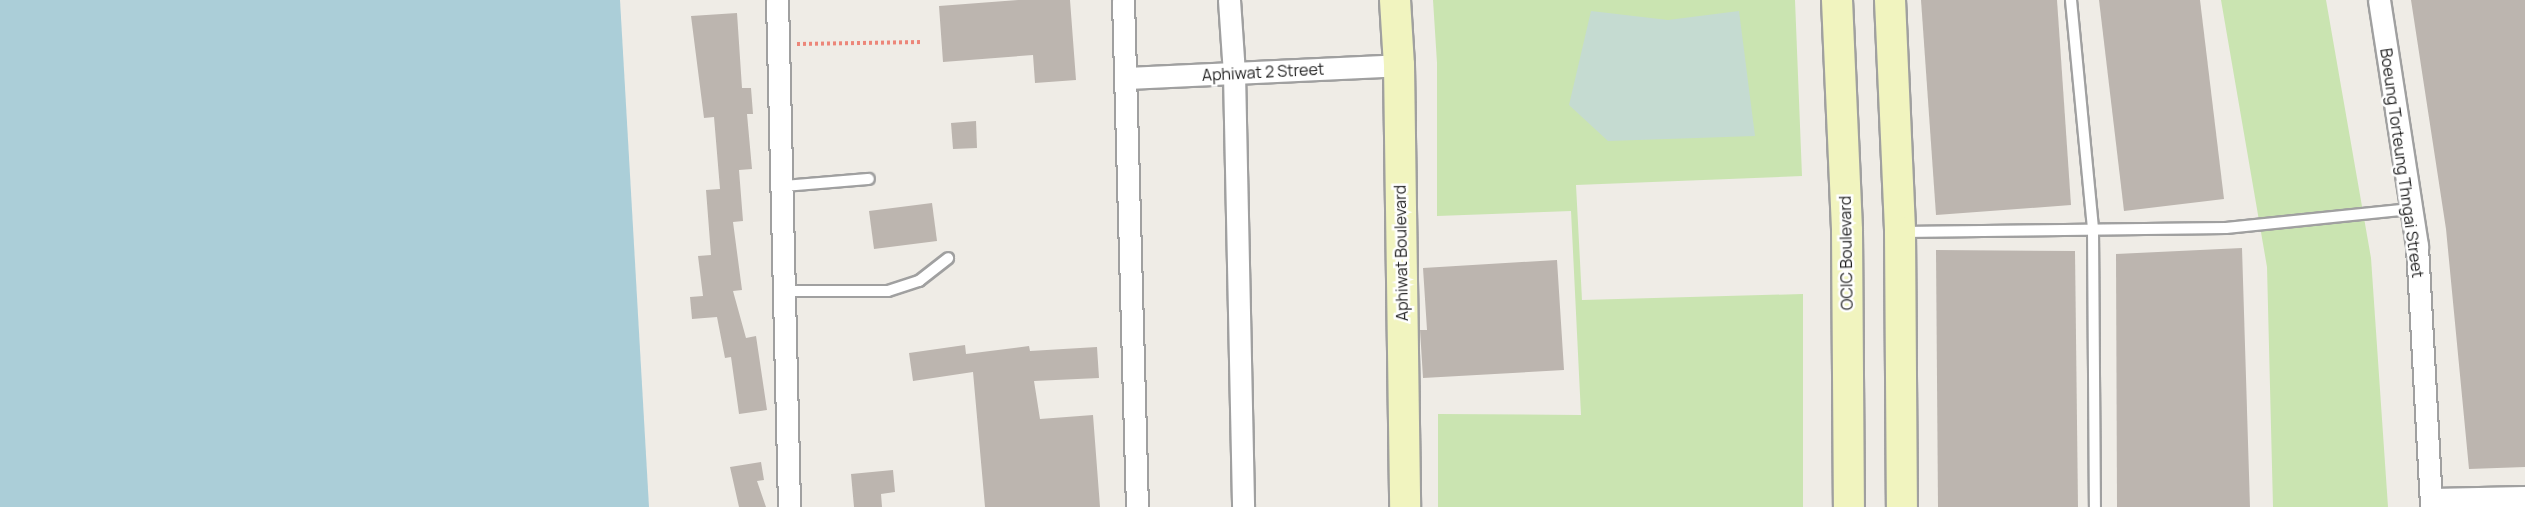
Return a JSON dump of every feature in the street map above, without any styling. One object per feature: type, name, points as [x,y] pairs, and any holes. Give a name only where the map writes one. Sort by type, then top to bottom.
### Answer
[{"type":"street","points":[[777,0],[786,291],[789,507]]},
{"type":"street","points":[[1123,0],[1127,78],[1137,507]]},
{"type":"street","points":[[1229,0],[1234,73],[1243,507]]},
{"type":"street","name":"Aphiwat Boulevard","points":[[1395,0],[1399,65],[1405,507]]},
{"type":"street","name":"OCIC Boulevard","points":[[1837,0],[1847,231],[1849,507]]},
{"type":"street","points":[[1890,0],[1900,232],[1902,507]]},
{"type":"street","name":"Boeung Torteung Thngai Street","points":[[2379,0],[2417,246],[2432,503]]},
{"type":"street","name":"Aphiwat 2 Street","points":[[1127,78],[1399,65]]},
{"type":"street","points":[[2432,503],[2525,497]]},
{"type":"lane","points":[[2072,0],[2093,230],[2095,507]]},
{"type":"lane","points":[[783,186],[868,179]]},
{"type":"lane","points":[[1900,232],[2226,228],[2411,209]]},
{"type":"lane","points":[[786,291],[888,291],[919,281],[948,258]]},
{"type":"path","points":[[778,44],[922,42]]},
{"type":"green space","points":[[1433,0],[1795,0],[1802,176],[1576,185],[1582,300],[1803,294],[1803,507],[1438,507],[1438,414],[1581,415],[1571,211],[1437,216],[1437,63]]},
{"type":"green space","points":[[2221,0],[2326,0],[2371,258],[2388,507],[2273,507],[2267,267]]},
{"type":"green space","points":[[1591,11],[1668,20],[1739,11],[1755,136],[1608,141],[1569,105]]},
{"type":"water","points":[[0,0],[620,0],[649,507],[0,507]]},
{"type":"building","points":[[1018,0],[1070,0],[1076,80],[1035,83],[1033,55],[943,62],[939,6]]},
{"type":"building","points":[[1921,0],[2057,0],[2071,205],[1936,215]]},
{"type":"building","points":[[2099,0],[2200,0],[2224,199],[2124,211]]},
{"type":"building","points":[[2411,0],[2525,0],[2525,467],[2469,469],[2446,229]]},
{"type":"building","points":[[737,13],[742,88],[751,88],[753,114],[747,114],[752,169],[739,170],[743,221],[733,222],[742,290],[733,291],[746,338],[756,336],[767,410],[739,414],[731,357],[725,358],[717,317],[692,319],[690,297],[703,296],[698,256],[711,255],[706,190],[720,189],[714,117],[704,118],[691,16]]},
{"type":"building","points":[[976,121],[977,148],[953,149],[951,123]]},
{"type":"building","points":[[932,203],[937,241],[874,249],[869,211]]},
{"type":"building","points":[[2242,248],[2250,507],[2117,507],[2116,254]]},
{"type":"building","points":[[1936,250],[2075,251],[2078,507],[1938,507]]},
{"type":"building","points":[[1557,260],[1564,370],[1423,378],[1420,330],[1427,330],[1423,268]]},
{"type":"building","points":[[965,345],[966,354],[1029,346],[1030,351],[1097,347],[1099,378],[1034,381],[1040,419],[1093,415],[1100,507],[985,507],[973,372],[913,381],[909,353]]},
{"type":"building","points":[[761,462],[764,480],[757,481],[766,507],[739,507],[730,467]]},
{"type":"building","points":[[893,470],[895,492],[881,494],[882,507],[854,507],[851,474]]}]
